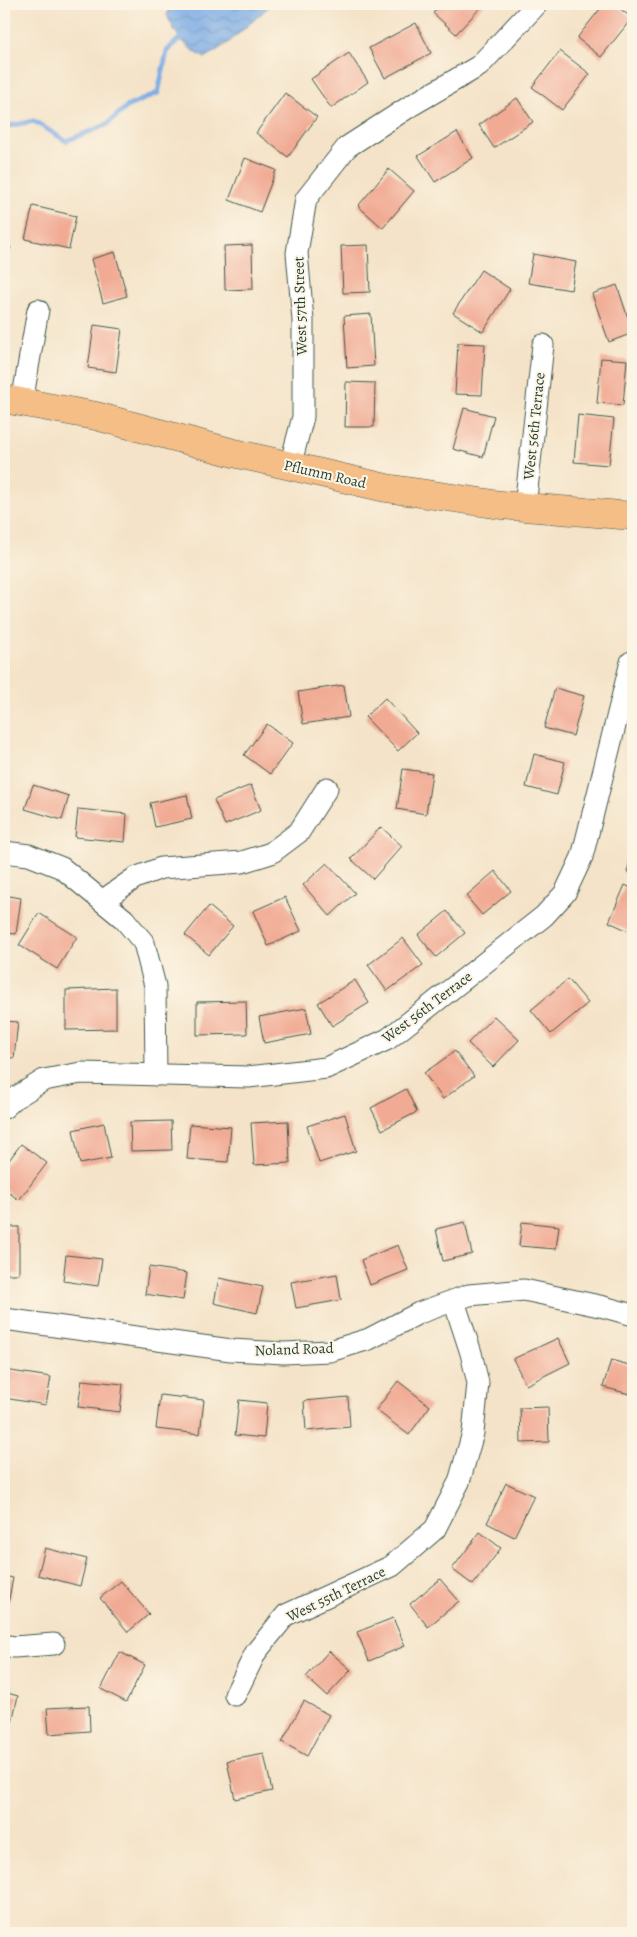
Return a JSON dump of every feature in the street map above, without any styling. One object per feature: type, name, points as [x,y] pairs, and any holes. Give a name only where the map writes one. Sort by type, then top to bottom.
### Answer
[{"type":"main road","name":"Pflumm Road","points":[[13,400],[96,416],[290,466],[386,488],[501,505],[633,516]]},
{"type":"street","name":"West 57th Street","points":[[290,466],[303,417],[303,320],[297,253],[306,199],[347,147],[412,105],[478,66],[537,4]]},
{"type":"street","name":"Pflumm Road","points":[[13,400],[38,310]]},
{"type":"street","name":"West 56th Terrace","points":[[525,507],[543,345]]},
{"type":"street","name":"West 56th Terrace","points":[[4,1108],[14,1098],[44,1080],[81,1073],[248,1077],[326,1068],[388,1039],[544,916],[566,893],[582,857],[631,662]]},
{"type":"street","points":[[102,901],[135,878],[162,868],[242,862],[271,852],[298,832],[327,788]]},
{"type":"street","points":[[4,852],[29,855],[62,868],[124,918],[144,944],[155,986],[156,1075]]},
{"type":"street","name":"Noland Road","points":[[4,1319],[231,1350],[284,1353],[330,1352],[369,1339],[419,1313],[469,1295],[524,1290],[604,1306],[633,1315]]},
{"type":"street","name":"West 55th Terrace","points":[[235,1695],[256,1652],[286,1615],[392,1566],[435,1529],[459,1482],[473,1433],[478,1383],[471,1353],[454,1301]]},
{"type":"street","points":[[4,1645],[14,1647],[54,1644]]},
{"type":"water","points":[[171,4],[272,4],[228,43],[205,58],[192,50],[174,29],[167,15]]},
{"type":"building","points":[[441,4],[484,4],[456,34],[433,13]]},
{"type":"building","points":[[604,4],[614,4],[632,18],[601,57],[577,38]]},
{"type":"building","points":[[416,23],[431,53],[385,78],[369,48]]},
{"type":"building","points":[[560,51],[590,74],[562,110],[532,87]]},
{"type":"building","points":[[349,53],[368,82],[331,108],[311,79]]},
{"type":"building","points":[[285,93],[317,117],[288,157],[256,133]]},
{"type":"building","points":[[517,98],[533,122],[494,148],[479,125]]},
{"type":"building","points":[[457,132],[473,158],[435,182],[418,156]]},
{"type":"building","points":[[245,158],[276,170],[260,212],[229,200]]},
{"type":"building","points":[[389,169],[414,191],[383,228],[358,206]]},
{"type":"building","points":[[33,206],[76,216],[69,249],[25,239]]},
{"type":"building","points":[[4,243],[11,248],[4,257]]},
{"type":"building","points":[[252,245],[253,289],[225,290],[224,246]]},
{"type":"building","points":[[368,245],[370,292],[343,293],[341,246]]},
{"type":"building","points":[[115,252],[127,296],[103,303],[91,259]]},
{"type":"building","points":[[533,254],[576,262],[571,290],[528,283]]},
{"type":"building","points":[[481,270],[510,289],[483,332],[453,313]]},
{"type":"building","points":[[617,285],[633,333],[609,342],[592,294]]},
{"type":"building","points":[[371,314],[374,366],[347,368],[344,316]]},
{"type":"building","points":[[94,325],[122,329],[116,372],[88,368]]},
{"type":"building","points":[[458,343],[485,344],[482,395],[455,394]]},
{"type":"building","points":[[601,358],[627,360],[623,405],[597,403]]},
{"type":"building","points":[[346,382],[375,383],[374,427],[345,427]]},
{"type":"building","points":[[464,408],[494,416],[483,457],[453,449]]},
{"type":"building","points":[[578,415],[614,419],[609,465],[574,462]]},
{"type":"building","points":[[344,685],[349,717],[303,724],[298,692]]},
{"type":"building","points":[[555,688],[584,696],[573,736],[544,728]]},
{"type":"building","points":[[385,698],[417,733],[398,751],[365,717]]},
{"type":"building","points":[[267,724],[293,743],[270,774],[244,755]]},
{"type":"building","points":[[534,754],[565,762],[557,795],[526,787]]},
{"type":"building","points":[[403,769],[432,773],[426,814],[397,809]]},
{"type":"building","points":[[33,785],[69,796],[62,820],[25,809]]},
{"type":"building","points":[[251,785],[261,810],[225,825],[214,800]]},
{"type":"building","points":[[187,795],[192,819],[155,827],[150,803]]},
{"type":"building","points":[[78,809],[127,814],[125,842],[75,837]]},
{"type":"building","points":[[381,827],[402,846],[373,879],[351,859]]},
{"type":"building","points":[[633,849],[633,874],[627,872]]},
{"type":"building","points":[[327,863],[355,893],[330,916],[303,885]]},
{"type":"building","points":[[495,871],[511,891],[482,915],[466,896]]},
{"type":"building","points":[[625,885],[633,889],[633,933],[609,922]]},
{"type":"building","points":[[4,895],[21,898],[16,934],[4,933]]},
{"type":"building","points":[[285,897],[301,931],[268,946],[253,911]]},
{"type":"building","points":[[209,906],[233,926],[209,955],[185,935]]},
{"type":"building","points":[[447,911],[465,933],[436,957],[418,935]]},
{"type":"building","points":[[39,913],[77,937],[57,969],[19,945]]},
{"type":"building","points":[[403,938],[423,965],[387,991],[368,965]]},
{"type":"building","points":[[568,979],[588,1003],[551,1034],[531,1010]]},
{"type":"building","points":[[355,980],[369,1003],[332,1026],[318,1003]]},
{"type":"building","points":[[116,988],[116,1029],[66,1030],[66,990]]},
{"type":"building","points":[[246,1001],[247,1034],[197,1035],[197,1002]]},
{"type":"building","points":[[306,1008],[311,1034],[264,1043],[259,1017]]},
{"type":"building","points":[[494,1016],[519,1040],[493,1067],[468,1043]]},
{"type":"building","points":[[4,1021],[18,1022],[14,1058],[4,1057]]},
{"type":"building","points":[[455,1051],[474,1076],[443,1099],[424,1073]]},
{"type":"building","points":[[406,1089],[417,1112],[382,1130],[371,1108]]},
{"type":"building","points":[[345,1114],[356,1151],[319,1163],[307,1126]]},
{"type":"building","points":[[171,1121],[172,1150],[131,1151],[130,1122]]},
{"type":"building","points":[[288,1121],[290,1163],[254,1165],[251,1123]]},
{"type":"building","points":[[104,1123],[111,1158],[80,1164],[73,1130]]},
{"type":"building","points":[[190,1124],[231,1127],[228,1162],[187,1159]]},
{"type":"building","points":[[21,1144],[47,1163],[19,1200],[4,1189],[4,1167]]},
{"type":"building","points":[[465,1222],[472,1254],[443,1261],[436,1229]]},
{"type":"building","points":[[522,1222],[559,1226],[556,1249],[519,1246]]},
{"type":"building","points":[[4,1227],[19,1227],[19,1274],[4,1274]]},
{"type":"building","points":[[398,1245],[408,1270],[370,1285],[361,1260]]},
{"type":"building","points":[[66,1255],[102,1259],[98,1286],[63,1281]]},
{"type":"building","points":[[149,1267],[187,1273],[183,1300],[145,1294]]},
{"type":"building","points":[[337,1274],[341,1300],[296,1308],[291,1282]]},
{"type":"building","points":[[219,1278],[263,1287],[257,1313],[214,1303]]},
{"type":"building","points":[[558,1338],[570,1363],[526,1385],[513,1359]]},
{"type":"building","points":[[611,1360],[633,1366],[633,1395],[603,1387]]},
{"type":"building","points":[[4,1370],[51,1377],[46,1405],[4,1398]]},
{"type":"building","points":[[82,1380],[123,1384],[120,1412],[78,1407]]},
{"type":"building","points":[[398,1381],[430,1406],[409,1435],[376,1410]]},
{"type":"building","points":[[160,1395],[204,1400],[200,1434],[156,1429]]},
{"type":"building","points":[[348,1397],[350,1427],[306,1431],[304,1401]]},
{"type":"building","points":[[239,1400],[267,1403],[264,1438],[235,1435]]},
{"type":"building","points":[[548,1407],[549,1442],[521,1443],[520,1408]]},
{"type":"building","points":[[506,1483],[534,1496],[514,1537],[487,1523]]},
{"type":"building","points":[[480,1532],[501,1548],[473,1585],[452,1569]]},
{"type":"building","points":[[45,1548],[87,1559],[80,1586],[38,1575]]},
{"type":"building","points":[[4,1576],[13,1578],[8,1604],[4,1603]]},
{"type":"building","points":[[440,1579],[459,1601],[428,1627],[410,1604]]},
{"type":"building","points":[[121,1581],[149,1614],[128,1632],[100,1598]]},
{"type":"building","points":[[393,1618],[405,1646],[369,1661],[357,1632]]},
{"type":"building","points":[[329,1651],[351,1670],[327,1696],[306,1677]]},
{"type":"building","points":[[120,1652],[145,1665],[126,1702],[101,1689]]},
{"type":"building","points":[[4,1692],[18,1696],[12,1722],[4,1720]]},
{"type":"building","points":[[304,1701],[329,1715],[307,1756],[282,1742]]},
{"type":"building","points":[[89,1706],[90,1731],[49,1734],[47,1708]]},
{"type":"building","points":[[264,1754],[272,1791],[235,1799],[227,1761]]},
{"type":"waterway","points":[[4,127],[34,121],[66,141],[106,125],[128,106],[158,93],[167,51],[180,38]]}]
